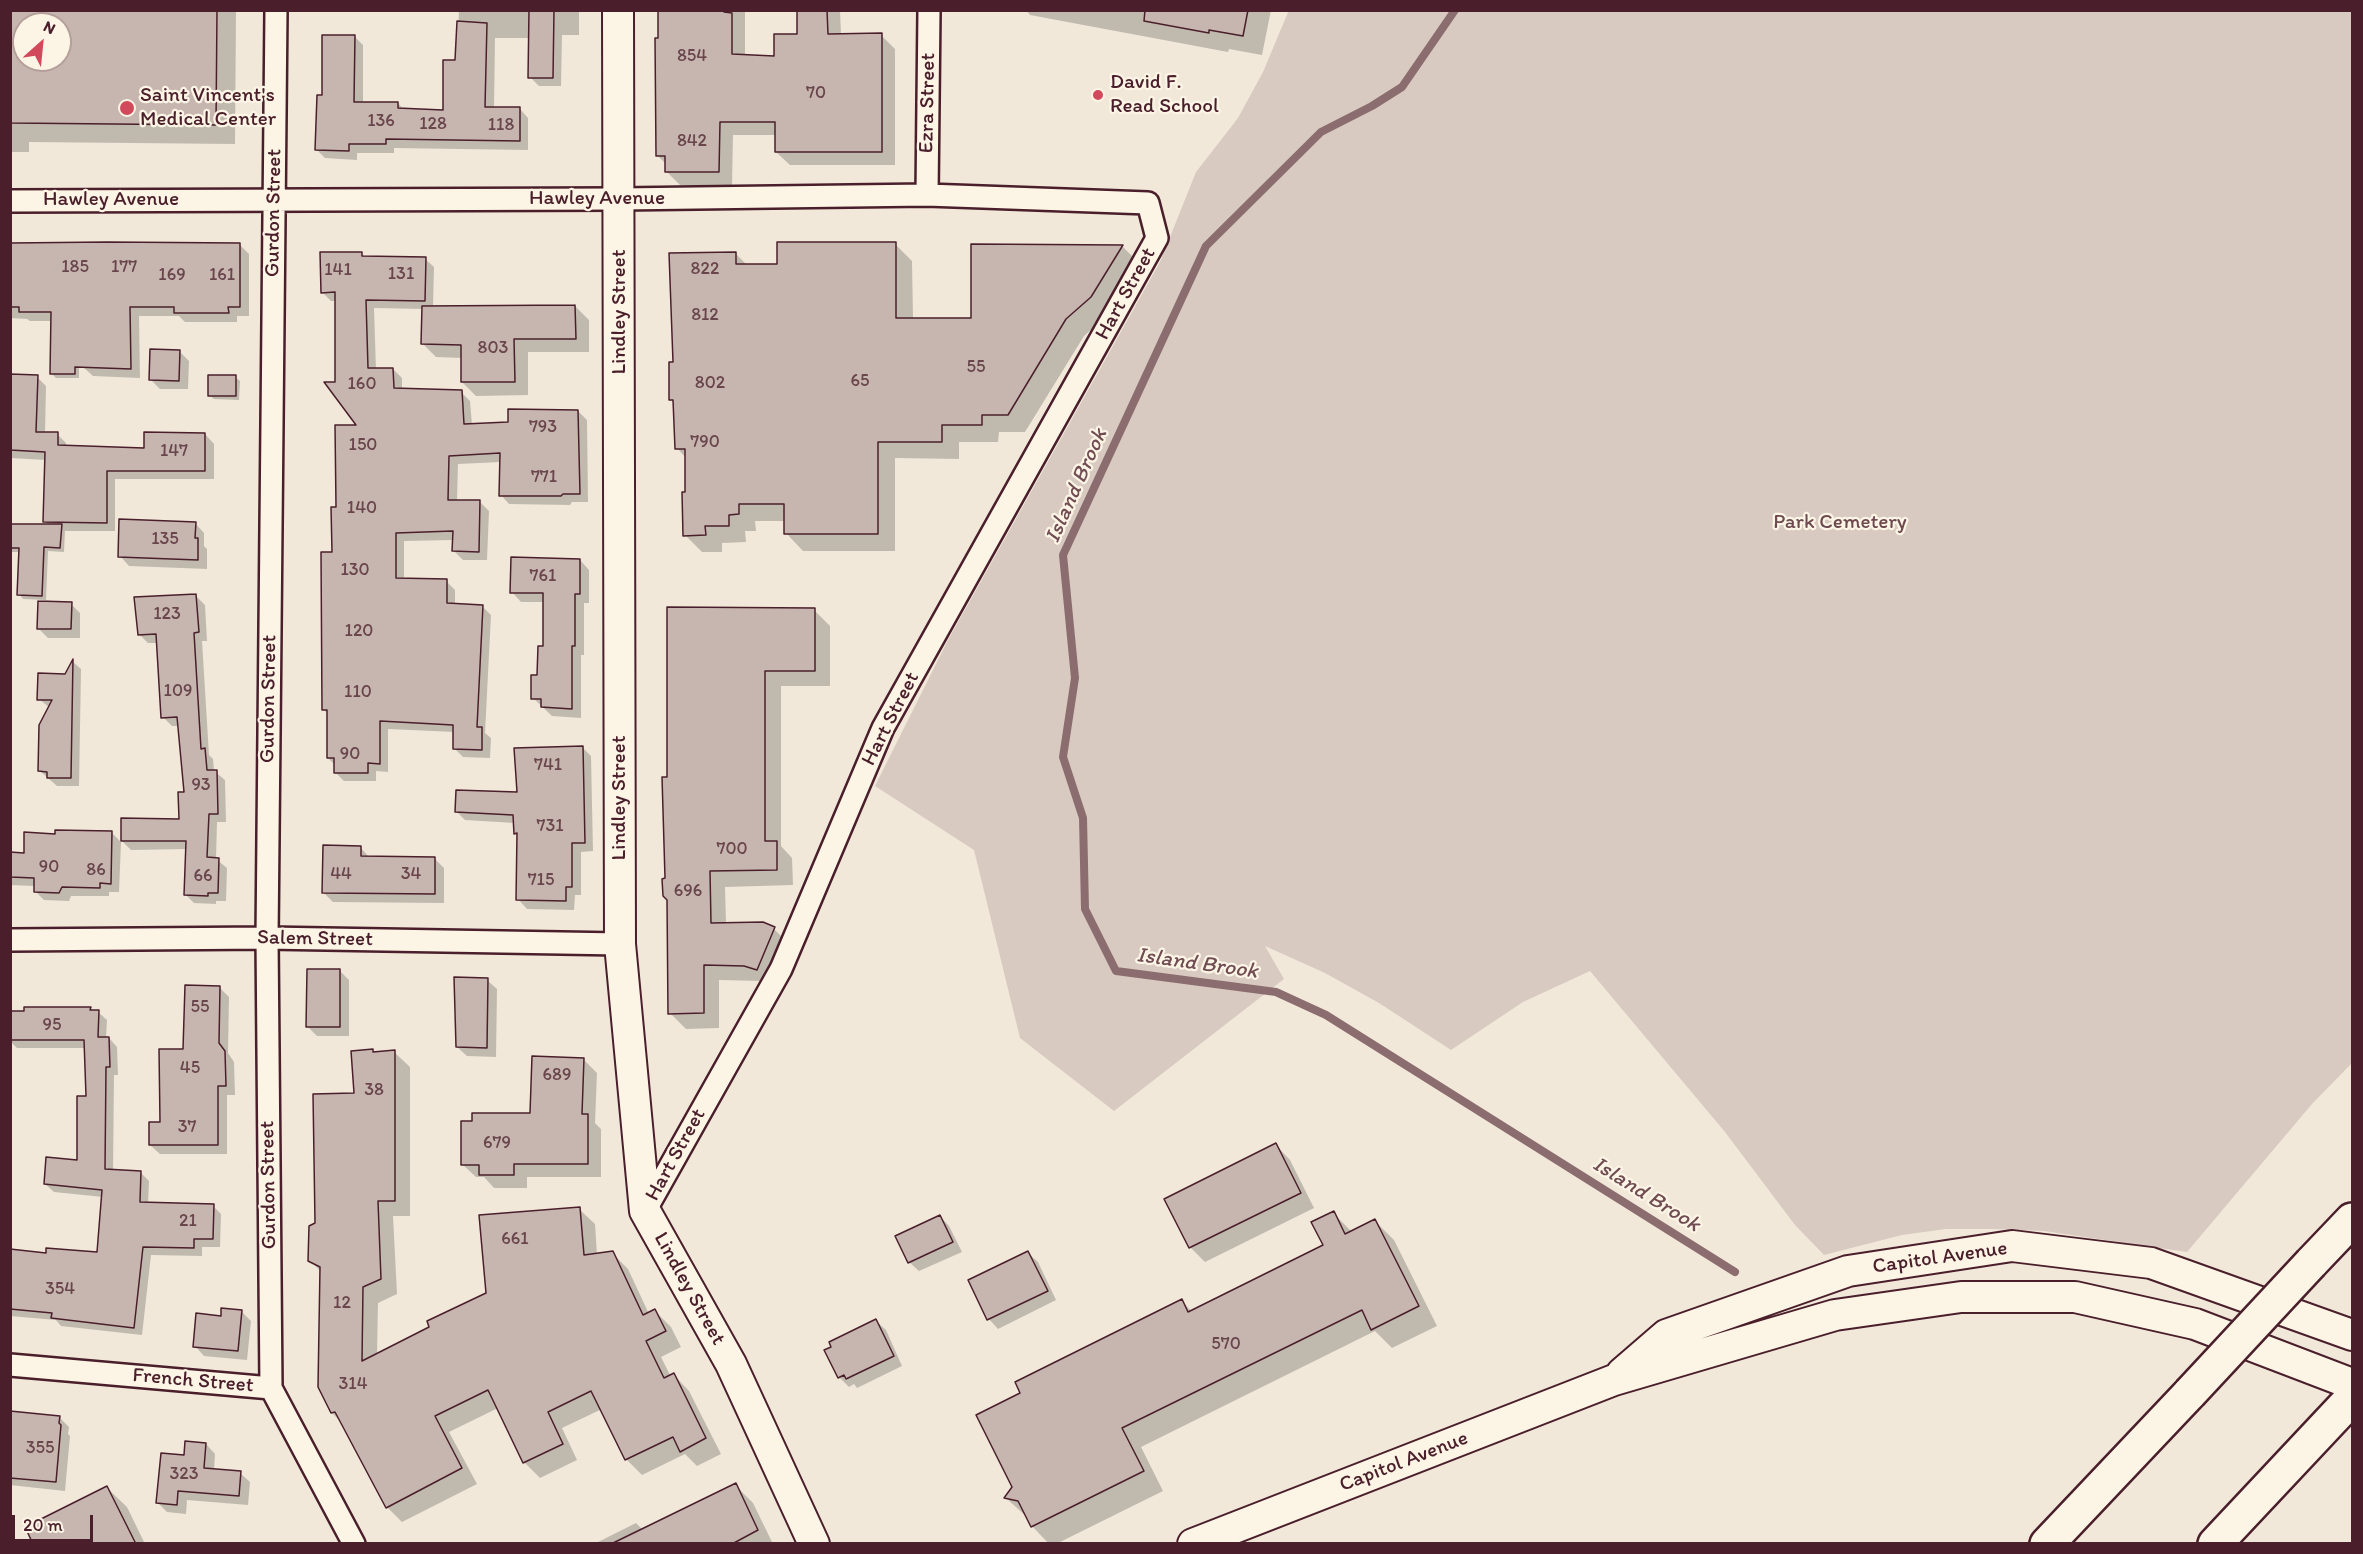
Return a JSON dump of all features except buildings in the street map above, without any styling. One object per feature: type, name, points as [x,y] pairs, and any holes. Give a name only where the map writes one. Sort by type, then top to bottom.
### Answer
[{"type":"highway","points":[[2047,1544],[2352,1220]]},
{"type":"highway","points":[[2215,1544],[2352,1398]]},
{"type":"main road","name":"Lindley Street","points":[[618,10],[620,944],[645,1211],[731,1364],[814,1544]]},
{"type":"main road","name":"Capitol Avenue","points":[[1614,1380],[1666,1335],[1848,1271],[2012,1246],[2151,1263],[2352,1335]]},
{"type":"main road","name":"Capitol Avenue","points":[[1193,1544],[1614,1380],[1835,1315],[1961,1297],[2075,1297],[2195,1324],[2352,1384]]},
{"type":"street","name":"Gurdon Street","points":[[271,1388],[267,938],[276,10]]},
{"type":"street","name":"Ezra Street","points":[[927,195],[929,10]]},
{"type":"street","name":"Hawley Avenue","points":[[10,201],[620,200],[927,195],[1148,203],[1157,238]]},
{"type":"street","name":"Hart Street","points":[[645,1211],[780,969],[883,728],[1157,238]]},
{"type":"street","name":"Salem Street","points":[[10,940],[267,938],[620,944]]},
{"type":"street","name":"French Street","points":[[10,1365],[271,1388],[354,1544]]},
{"type":"green space","name":"Park Cemetery","points":[[1289,10],[2352,11],[2352,1063],[2312,1104],[2187,1252],[2044,1231],[1946,1229],[1902,1235],[1824,1255],[1795,1225],[1725,1132],[1590,971],[1523,1002],[1451,1050],[1379,1003],[1325,973],[1265,946],[1284,979],[1114,1111],[1020,1038],[974,850],[875,786],[948,640],[1160,262],[1196,172],[1238,118],[1263,72]]},
{"type":"waterway","name":"Island Brook","points":[[1455,10],[1402,87],[1372,106],[1321,132],[1206,246],[1063,555],[1075,678],[1063,757],[1083,818],[1085,909],[1116,971],[1276,992],[1326,1015],[1735,1272]]},
{"type":"place","name":"David F. Read School","points":[[1098,95]]},
{"type":"place","name":"Saint Vincent's Medical Center","points":[[127,108]]}]
